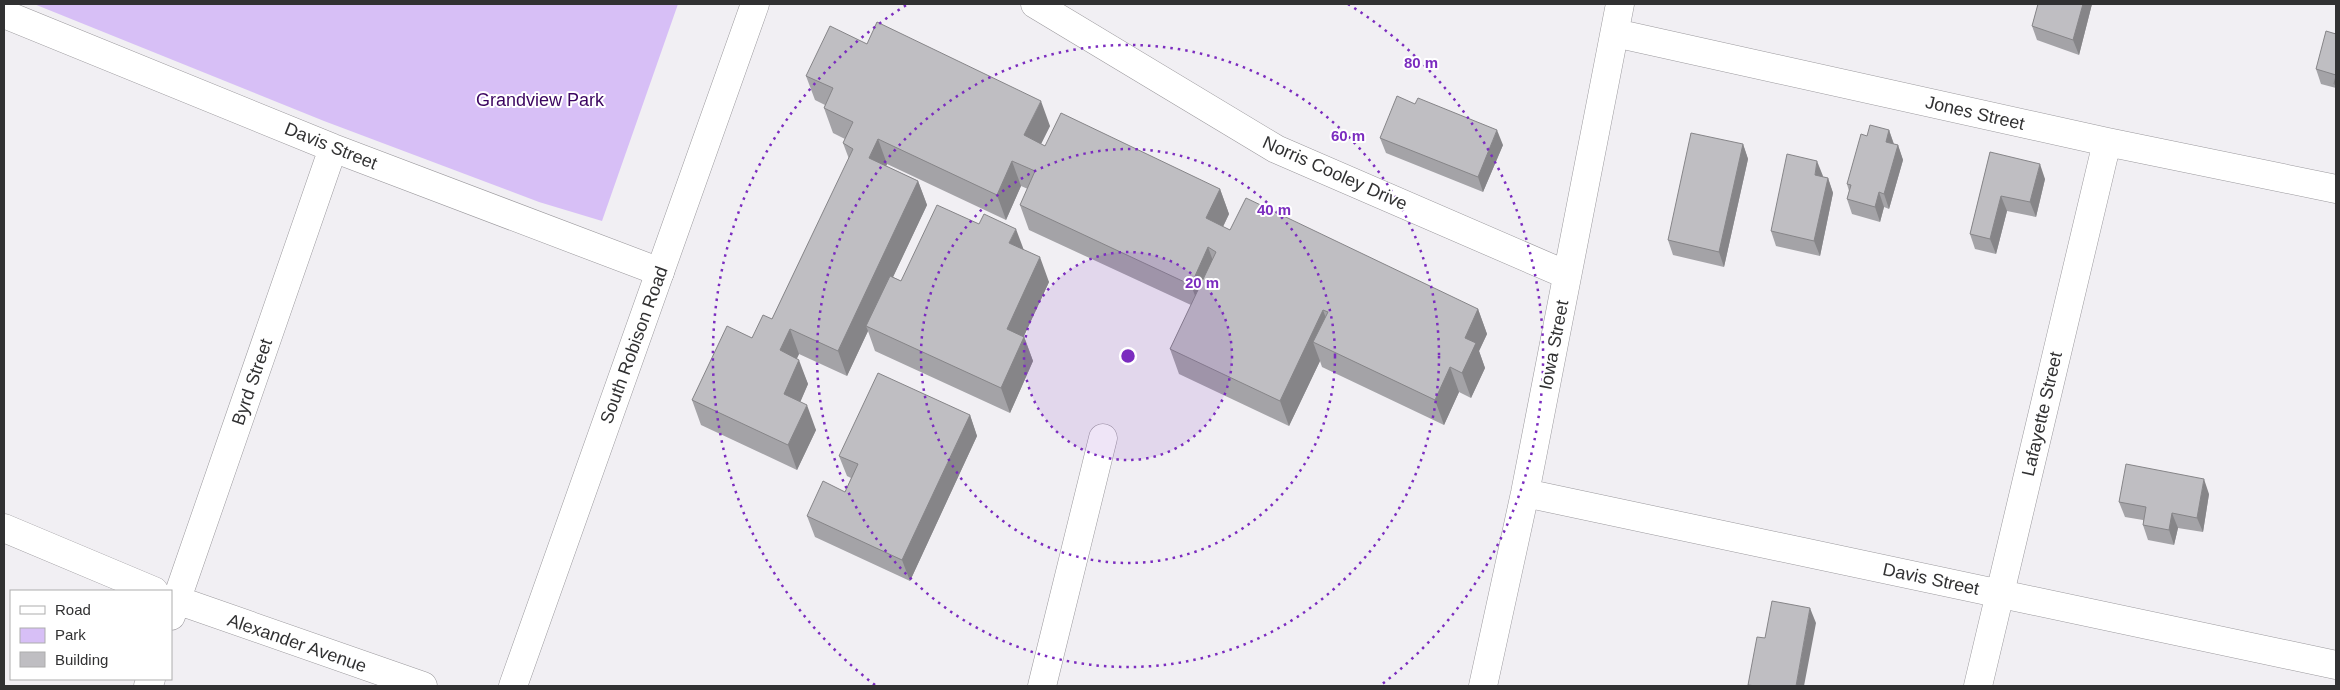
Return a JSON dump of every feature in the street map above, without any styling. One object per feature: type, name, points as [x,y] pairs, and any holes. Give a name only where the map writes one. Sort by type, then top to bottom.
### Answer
[{"type":"street","name":"South Robison Road","points":[[513,686],[755,4]]},
{"type":"street","name":"Norris Cooley Drive","points":[[1035,4],[1276,149],[1567,275]]},
{"type":"street","name":"Iowa Street","points":[[1483,686],[1525,493],[1620,4]]},
{"type":"street","name":"Davis Street","points":[[4,14],[333,148],[660,272]]},
{"type":"street","name":"Jones Street","points":[[1615,33],[2107,142],[2336,189]]},
{"type":"street","name":"Lafayette Street","points":[[1978,686],[2107,142]]},
{"type":"street","name":"Byrd Street","points":[[172,590],[333,148]]},
{"type":"street","points":[[1042,686],[1103,438]]},
{"type":"street","name":"Davis Street","points":[[1525,493],[2336,665]]},
{"type":"street","name":"Alexander Avenue","points":[[4,528],[143,590]]},
{"type":"street","name":"Alexander Avenue","points":[[172,602],[424,686]]},
{"type":"green space","name":"Grandview Park","points":[[34,4],[678,4],[602,221],[539,202],[324,121]]},
{"type":"building","points":[[2038,4],[2083,4],[2073,40],[2032,26]]},
{"type":"building","points":[[877,22],[1041,101],[1024,135],[1045,146],[1061,113],[1220,189],[1206,218],[1230,230],[1246,198],[1478,309],[1465,338],[1476,343],[1462,373],[1450,367],[1435,400],[1313,342],[1328,312],[1323,310],[1280,401],[1170,349],[1216,252],[1208,247],[1191,285],[1020,205],[1035,171],[1012,161],[997,195],[878,139],[869,158],[918,181],[838,351],[790,329],[780,350],[799,360],[784,394],[807,405],[788,445],[692,400],[727,326],[752,338],[763,315],[772,319],[853,149],[843,143],[853,122],[824,108],[833,88],[806,76],[830,26],[867,44]]},
{"type":"building","points":[[2326,31],[2336,34],[2336,75],[2316,69]]},
{"type":"building","points":[[1397,96],[1415,104],[1418,98],[1497,130],[1478,177],[1380,138]]},
{"type":"building","points":[[1870,125],[1889,130],[1886,142],[1898,145],[1884,194],[1879,192],[1875,207],[1847,199],[1851,185],[1847,184],[1861,134],[1867,136]]},
{"type":"building","points":[[1691,133],[1743,144],[1719,252],[1668,240]]},
{"type":"building","points":[[1990,152],[2040,164],[2030,202],[2001,196],[1990,239],[1970,234]]},
{"type":"building","points":[[1787,154],[1817,161],[1815,175],[1828,178],[1814,241],[1771,231]]},
{"type":"building","points":[[937,205],[979,224],[984,214],[1016,229],[1009,243],[1040,257],[1007,329],[1024,337],[1001,388],[866,326],[890,276],[901,281]]},
{"type":"building","points":[[878,373],[970,415],[902,560],[807,516],[823,481],[845,492],[858,464],[839,456]]},
{"type":"building","points":[[2126,464],[2204,479],[2197,518],[2172,513],[2169,530],[2143,525],[2146,507],[2119,502]]},
{"type":"building","points":[[1772,601],[1810,608],[1796,686],[1748,685],[1757,637],[1765,638]]}]
